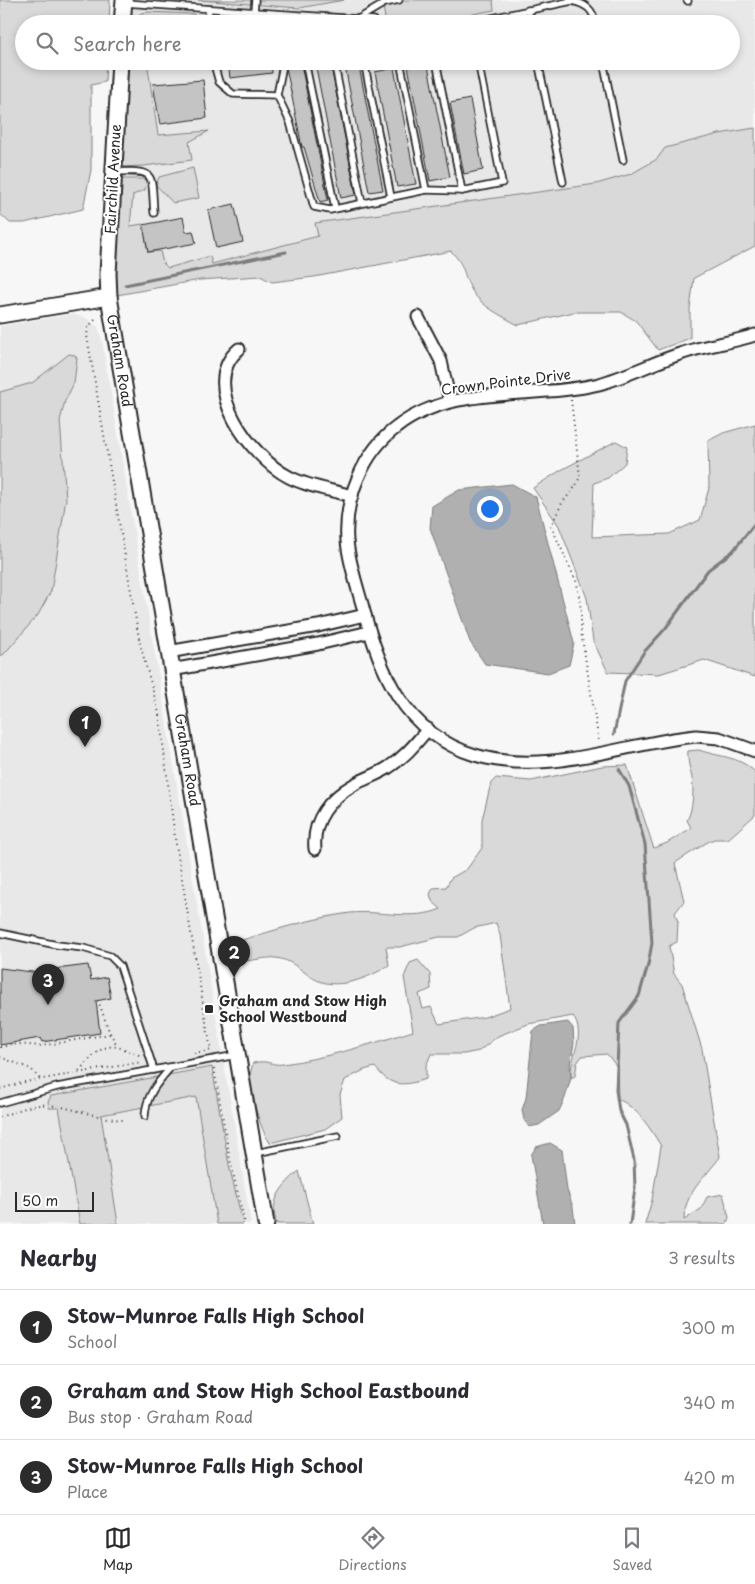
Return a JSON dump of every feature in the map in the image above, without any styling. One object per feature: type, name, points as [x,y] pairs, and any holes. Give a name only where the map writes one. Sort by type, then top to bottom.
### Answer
[{"type":"main road","points":[[122,15],[123,2]]},
{"type":"main road","name":"Fairchild Avenue","points":[[109,297],[120,70]]},
{"type":"main road","points":[[0,315],[109,297]]},
{"type":"main road","name":"Graham Road","points":[[109,297],[266,1224]]},
{"type":"street","points":[[418,316],[441,361],[450,402]]},
{"type":"street","name":"Crown Pointe Drive","points":[[755,335],[693,349],[599,384],[450,402],[410,417],[390,433],[369,457],[352,496],[347,526],[348,545],[369,632],[378,658],[392,688],[414,716],[428,729],[455,747],[472,754],[510,762],[551,761],[696,736],[719,738],[755,752]]},
{"type":"street","points":[[239,349],[226,366],[224,385],[232,416],[243,436],[262,457],[290,478],[352,496]]},
{"type":"street","points":[[168,652],[295,630],[365,615]]},
{"type":"street","points":[[295,630],[299,648]]},
{"type":"street","points":[[171,670],[299,648],[369,632]]},
{"type":"street","points":[[234,641],[237,658]]},
{"type":"street","points":[[315,849],[316,824],[331,804],[350,786],[382,772],[402,758],[428,729]]},
{"type":"lane","points":[[254,12],[255,0]]},
{"type":"lane","points":[[363,15],[385,3],[399,0]]},
{"type":"lane","points":[[505,15],[572,1],[588,8],[594,15]]},
{"type":"lane","points":[[123,2],[306,15]]},
{"type":"lane","points":[[208,15],[209,9]]},
{"type":"lane","points":[[528,10],[529,15]]},
{"type":"lane","points":[[216,70],[219,82],[233,94],[277,95]]},
{"type":"lane","points":[[281,70],[277,95],[290,122],[314,207],[335,208],[426,190],[462,191],[502,183],[480,70]]},
{"type":"lane","points":[[307,70],[335,208]]},
{"type":"lane","points":[[336,70],[362,203]]},
{"type":"lane","points":[[366,70],[391,197]]},
{"type":"lane","points":[[402,70],[426,190]]},
{"type":"lane","points":[[438,70],[462,191]]},
{"type":"lane","points":[[540,70],[563,182]]},
{"type":"lane","points":[[605,70],[623,160]]},
{"type":"lane","points":[[114,172],[140,171],[148,173],[151,178],[154,213]]},
{"type":"lane","points":[[0,933],[57,946],[83,948],[110,956],[120,966],[153,1061],[154,1070]]},
{"type":"lane","points":[[0,1103],[57,1086],[237,1055]]},
{"type":"lane","points":[[145,1116],[146,1103],[154,1087],[171,1067]]},
{"type":"lane","points":[[254,1153],[338,1136]]},
{"type":"path","points":[[95,320],[88,327],[87,336],[140,644],[159,714],[174,829],[212,1052],[192,1054]]},
{"type":"path","points":[[571,400],[580,478],[562,503],[551,526],[577,582],[582,610],[581,632],[599,742]]},
{"type":"path","points":[[98,1000],[110,1034],[117,1045],[153,1061]]},
{"type":"path","points":[[0,1047],[17,1044],[41,1046],[110,1034]]},
{"type":"path","points":[[78,1073],[98,1050],[117,1045]]},
{"type":"path","points":[[0,1057],[31,1069],[40,1079]]},
{"type":"path","points":[[0,1089],[40,1079],[153,1061]]},
{"type":"path","points":[[214,1066],[230,1160],[245,1224]]},
{"type":"path","points":[[0,1117],[18,1110],[48,1105],[101,1118],[123,1120]]},
{"type":"shaded area","points":[[0,0],[110,0],[109,15],[15,15],[15,70],[106,70],[105,82],[91,85],[91,170],[83,209],[24,223],[10,223],[0,214]]},
{"type":"shaded area","points":[[128,0],[755,0],[755,174],[114,296],[124,70],[740,70],[740,15],[127,15]]},
{"type":"shaded area","points":[[198,0],[344,0],[299,8]]},
{"type":"shaded area","points":[[375,0],[493,0],[494,10],[468,15],[384,15],[383,7]]},
{"type":"shaded area","points":[[148,12],[194,15],[139,15]]},
{"type":"shaded area","points":[[127,70],[148,70],[158,135],[209,131],[189,142],[192,160],[119,167]]},
{"type":"shaded area","points":[[755,128],[755,246],[694,278],[690,309],[690,338],[658,350],[636,321],[621,312],[574,312],[518,325],[480,301],[471,289],[462,266],[451,251],[314,277],[272,282],[260,276],[200,280],[117,295],[116,224],[119,181],[122,179],[144,179],[146,182],[145,190],[133,195],[130,226],[143,224],[148,252],[160,251],[163,263],[168,268],[210,256],[212,264],[318,236],[315,223],[596,184],[631,174],[657,159],[665,148],[719,134]]},
{"type":"shaded area","points":[[193,168],[199,198],[173,203],[156,185],[159,177]]},
{"type":"shaded area","points":[[73,314],[88,319],[98,327],[102,340],[251,1224],[0,1224],[0,326]]},
{"type":"shaded area","points":[[69,354],[75,355],[77,359],[74,383],[65,401],[60,421],[66,499],[51,591],[38,615],[4,654],[0,656],[0,392],[32,383]]},
{"type":"shaded area","points":[[755,424],[755,677],[704,660],[659,674],[608,672],[593,641],[587,598],[559,526],[533,488],[561,470],[616,441],[627,447],[625,463],[608,478],[594,483],[592,537],[669,534],[700,520],[709,488],[708,441],[723,433]]},
{"type":"shaded area","points":[[512,484],[536,497],[574,643],[569,665],[548,673],[485,664],[470,642],[430,528],[432,506],[459,490]]},
{"type":"shaded area","points":[[699,750],[736,760],[755,772],[755,815],[728,839],[714,839],[675,863],[684,901],[675,913],[678,922],[677,942],[669,946],[674,974],[682,984],[702,1049],[720,1157],[691,1194],[685,1210],[684,1220],[701,1209],[707,1197],[723,1194],[729,1217],[727,1224],[645,1224],[652,1200],[661,1146],[638,1113],[618,1099],[617,1067],[607,1054],[582,1056],[577,1063],[575,1076],[571,1078],[572,1062],[578,1039],[577,1024],[573,1016],[528,1024],[498,1036],[479,1051],[464,1054],[431,1054],[426,1066],[426,1079],[411,1083],[398,1084],[392,1082],[386,1079],[375,1067],[364,1070],[345,1080],[340,1095],[342,1117],[325,1129],[270,1143],[263,1130],[247,1087],[253,1063],[279,1064],[316,1058],[413,1031],[404,977],[410,963],[418,960],[430,974],[431,989],[419,994],[423,1009],[431,1007],[439,1024],[485,1017],[510,1008],[500,935],[496,923],[474,928],[458,937],[439,937],[400,947],[386,947],[389,965],[362,979],[331,984],[313,978],[282,959],[242,961],[239,941],[336,915],[361,912],[408,915],[441,909],[432,901],[430,894],[433,888],[446,887],[451,878],[467,869],[482,848],[482,820],[491,783],[496,778],[531,781],[602,766],[627,765],[654,848],[667,843],[691,828],[687,820],[692,805],[693,783],[688,761],[688,751]]},
{"type":"shaded area","points":[[568,1022],[573,1028],[574,1043],[570,1065],[571,1078],[565,1098],[559,1111],[539,1125],[529,1127],[524,1120],[522,1110],[526,1098],[533,1031],[541,1026]]},
{"type":"shaded area","points":[[212,1067],[229,1165],[243,1224],[217,1224],[196,1097],[101,1115],[118,1224],[80,1224],[59,1108],[49,1108],[48,1102],[51,1096]]},
{"type":"shaded area","points":[[550,1143],[562,1150],[567,1190],[573,1207],[575,1224],[543,1224],[531,1155],[536,1147]]},
{"type":"shaded area","points":[[299,1171],[313,1224],[277,1224],[274,1208],[276,1200],[283,1188]]},
{"type":"building","points":[[229,70],[272,70],[272,73],[230,78]]},
{"type":"building","points":[[287,70],[302,70],[328,200],[320,202],[304,147],[302,147]]},
{"type":"building","points":[[317,70],[332,70],[356,195],[341,198]]},
{"type":"building","points":[[346,70],[360,70],[383,190],[369,192]]},
{"type":"building","points":[[394,70],[416,184],[397,187],[375,72]]},
{"type":"building","points":[[409,70],[429,70],[450,177],[430,181]]},
{"type":"building","points":[[203,80],[207,118],[160,124],[153,84]]},
{"type":"building","points":[[470,99],[483,170],[464,174],[450,103]]},
{"type":"building","points":[[234,204],[243,242],[216,248],[208,210]]},
{"type":"building","points":[[183,217],[186,232],[193,231],[196,243],[148,252],[143,225]]},
{"type":"building","points":[[88,965],[91,980],[107,977],[111,998],[96,1001],[100,1033],[42,1042],[40,1038],[0,1045],[0,968],[32,972]]},
{"type":"waterway","points":[[125,285],[286,252]]},
{"type":"waterway","points":[[614,734],[625,681],[644,652],[665,629],[708,570],[733,551],[755,523]]},
{"type":"waterway","points":[[619,769],[629,786],[645,844],[652,943],[639,996],[619,1023],[616,1090],[619,1111],[626,1125],[634,1160],[635,1188],[630,1224]]},
{"type":"place","name":"Stow–Munroe Falls High School","points":[[85,747]]},
{"type":"place","name":"Graham and Stow High School Eastbound","points":[[234,977]]},
{"type":"place","name":"Stow-Munroe Falls High School","points":[[48,1005]]},
{"type":"place","name":"Graham and Stow High School Westbound","points":[[209,1009]]}]
